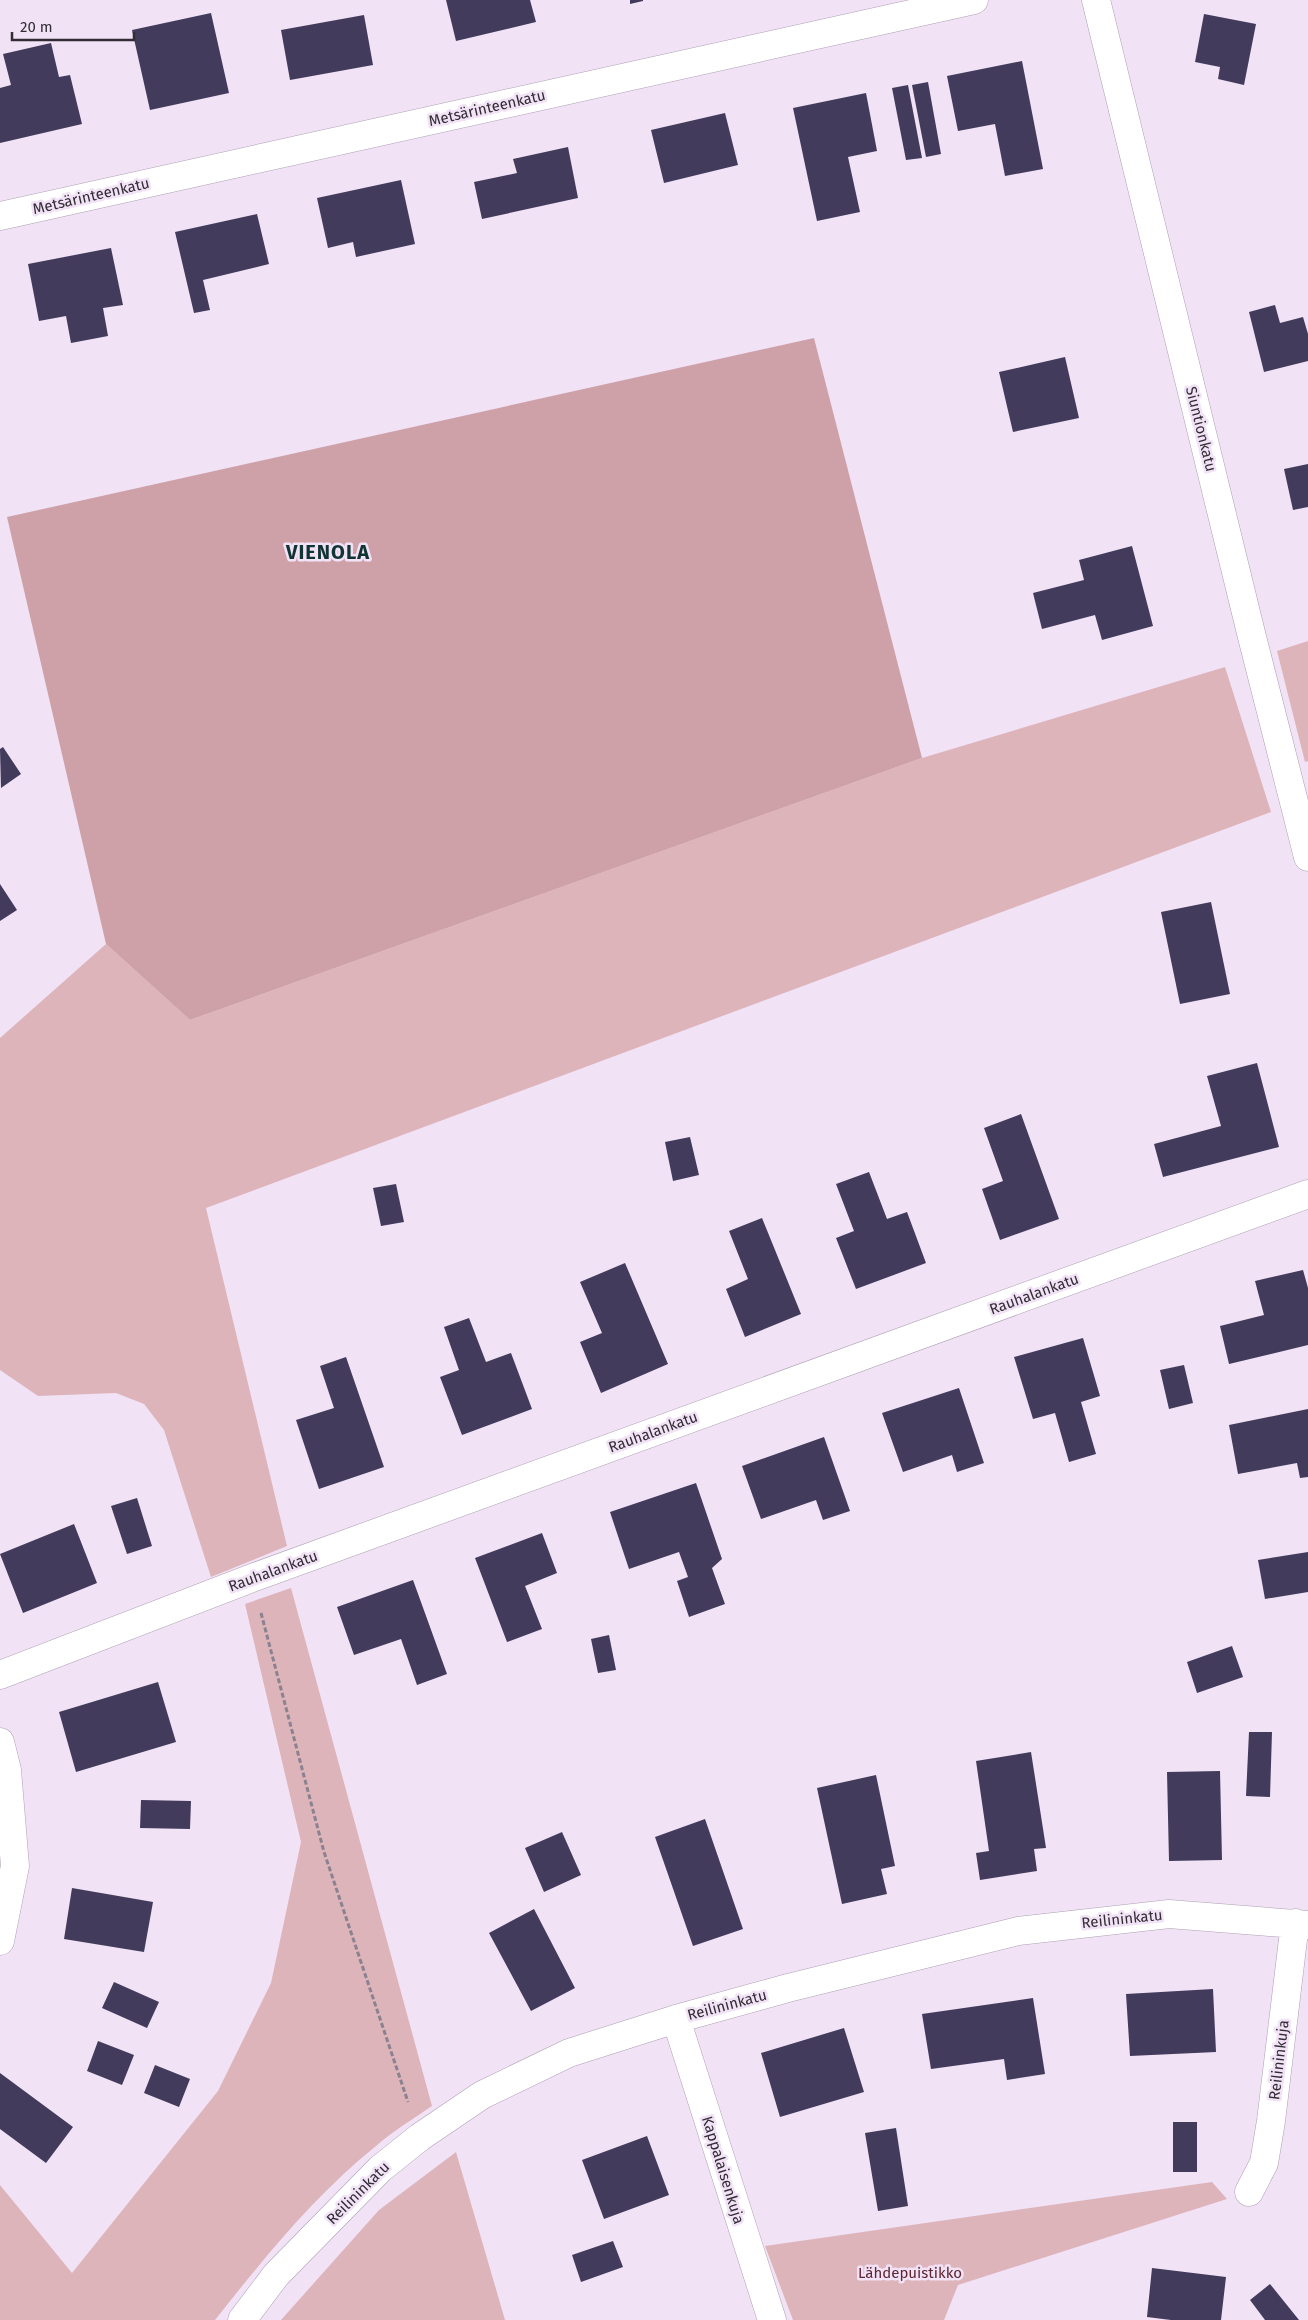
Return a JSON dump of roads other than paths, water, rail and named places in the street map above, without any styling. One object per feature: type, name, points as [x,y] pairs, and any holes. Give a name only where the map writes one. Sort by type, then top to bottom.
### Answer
[{"type":"street","name":"Metsärinteenkatu","points":[[0,216],[974,0]]},
{"type":"street","name":"Siuntionkatu","points":[[1096,0],[1251,633],[1308,857]]},
{"type":"street","name":"Rauhalankatu","points":[[0,1675],[252,1578],[1308,1194]]},
{"type":"street","points":[[0,1742],[8,1770],[14,1866],[0,1941]]},
{"type":"street","name":"Reilininkatu","points":[[242,2320],[276,2276],[380,2169],[420,2137],[482,2095],[569,2054],[676,2019],[788,1988],[1018,1931],[1169,1914],[1302,1924]]},
{"type":"street","name":"Reilininkuja","points":[[1249,2192],[1264,2163],[1302,1924]]},
{"type":"street","name":"Kappalaisenkuja","points":[[676,2019],[772,2320]]},
{"type":"district","name":"VIENOLA","points":[[328,552]]},
{"type":"park label","name":"Lähdepuistikko","points":[[910,2273]]}]
